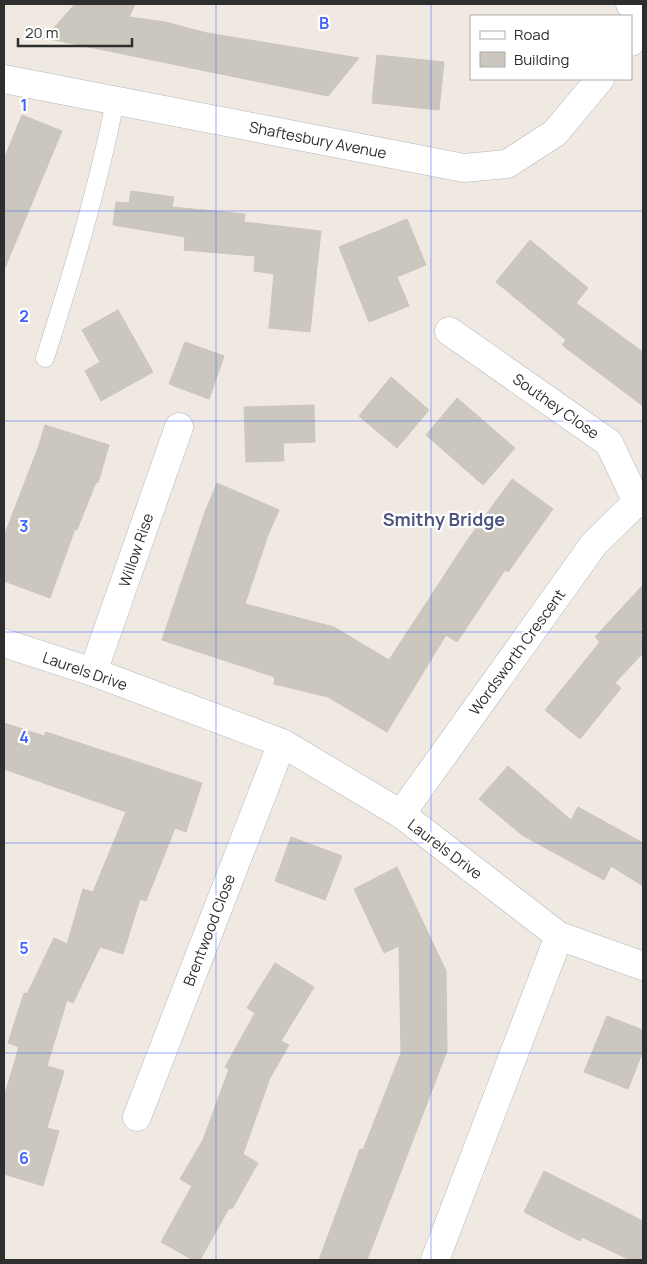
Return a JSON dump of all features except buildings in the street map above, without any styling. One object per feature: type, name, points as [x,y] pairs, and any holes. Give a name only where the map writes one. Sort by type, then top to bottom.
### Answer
[{"type":"street","points":[[630,4],[643,14]]},
{"type":"street","points":[[632,41],[643,27]]},
{"type":"street","name":"Shaftesbury Avenue","points":[[4,79],[464,168],[507,164],[554,133],[599,80]]},
{"type":"street","name":"Southey Close","points":[[449,331],[609,444],[640,503]]},
{"type":"street","name":"Willow Rise","points":[[93,672],[179,427]]},
{"type":"street","name":"Wordsworth Crescent","points":[[400,814],[594,544],[640,503]]},
{"type":"street","name":"Laurels Drive","points":[[4,643],[93,672],[282,744],[400,814],[559,936]]},
{"type":"street","name":"Brentwood Close","points":[[137,1117],[282,744]]},
{"type":"street","points":[[437,1260],[559,936],[643,966]]},
{"type":"lane","points":[[46,358],[74,266],[107,140],[115,101]]},
{"type":"district","name":"Smithy Bridge","points":[[444,519]]}]
